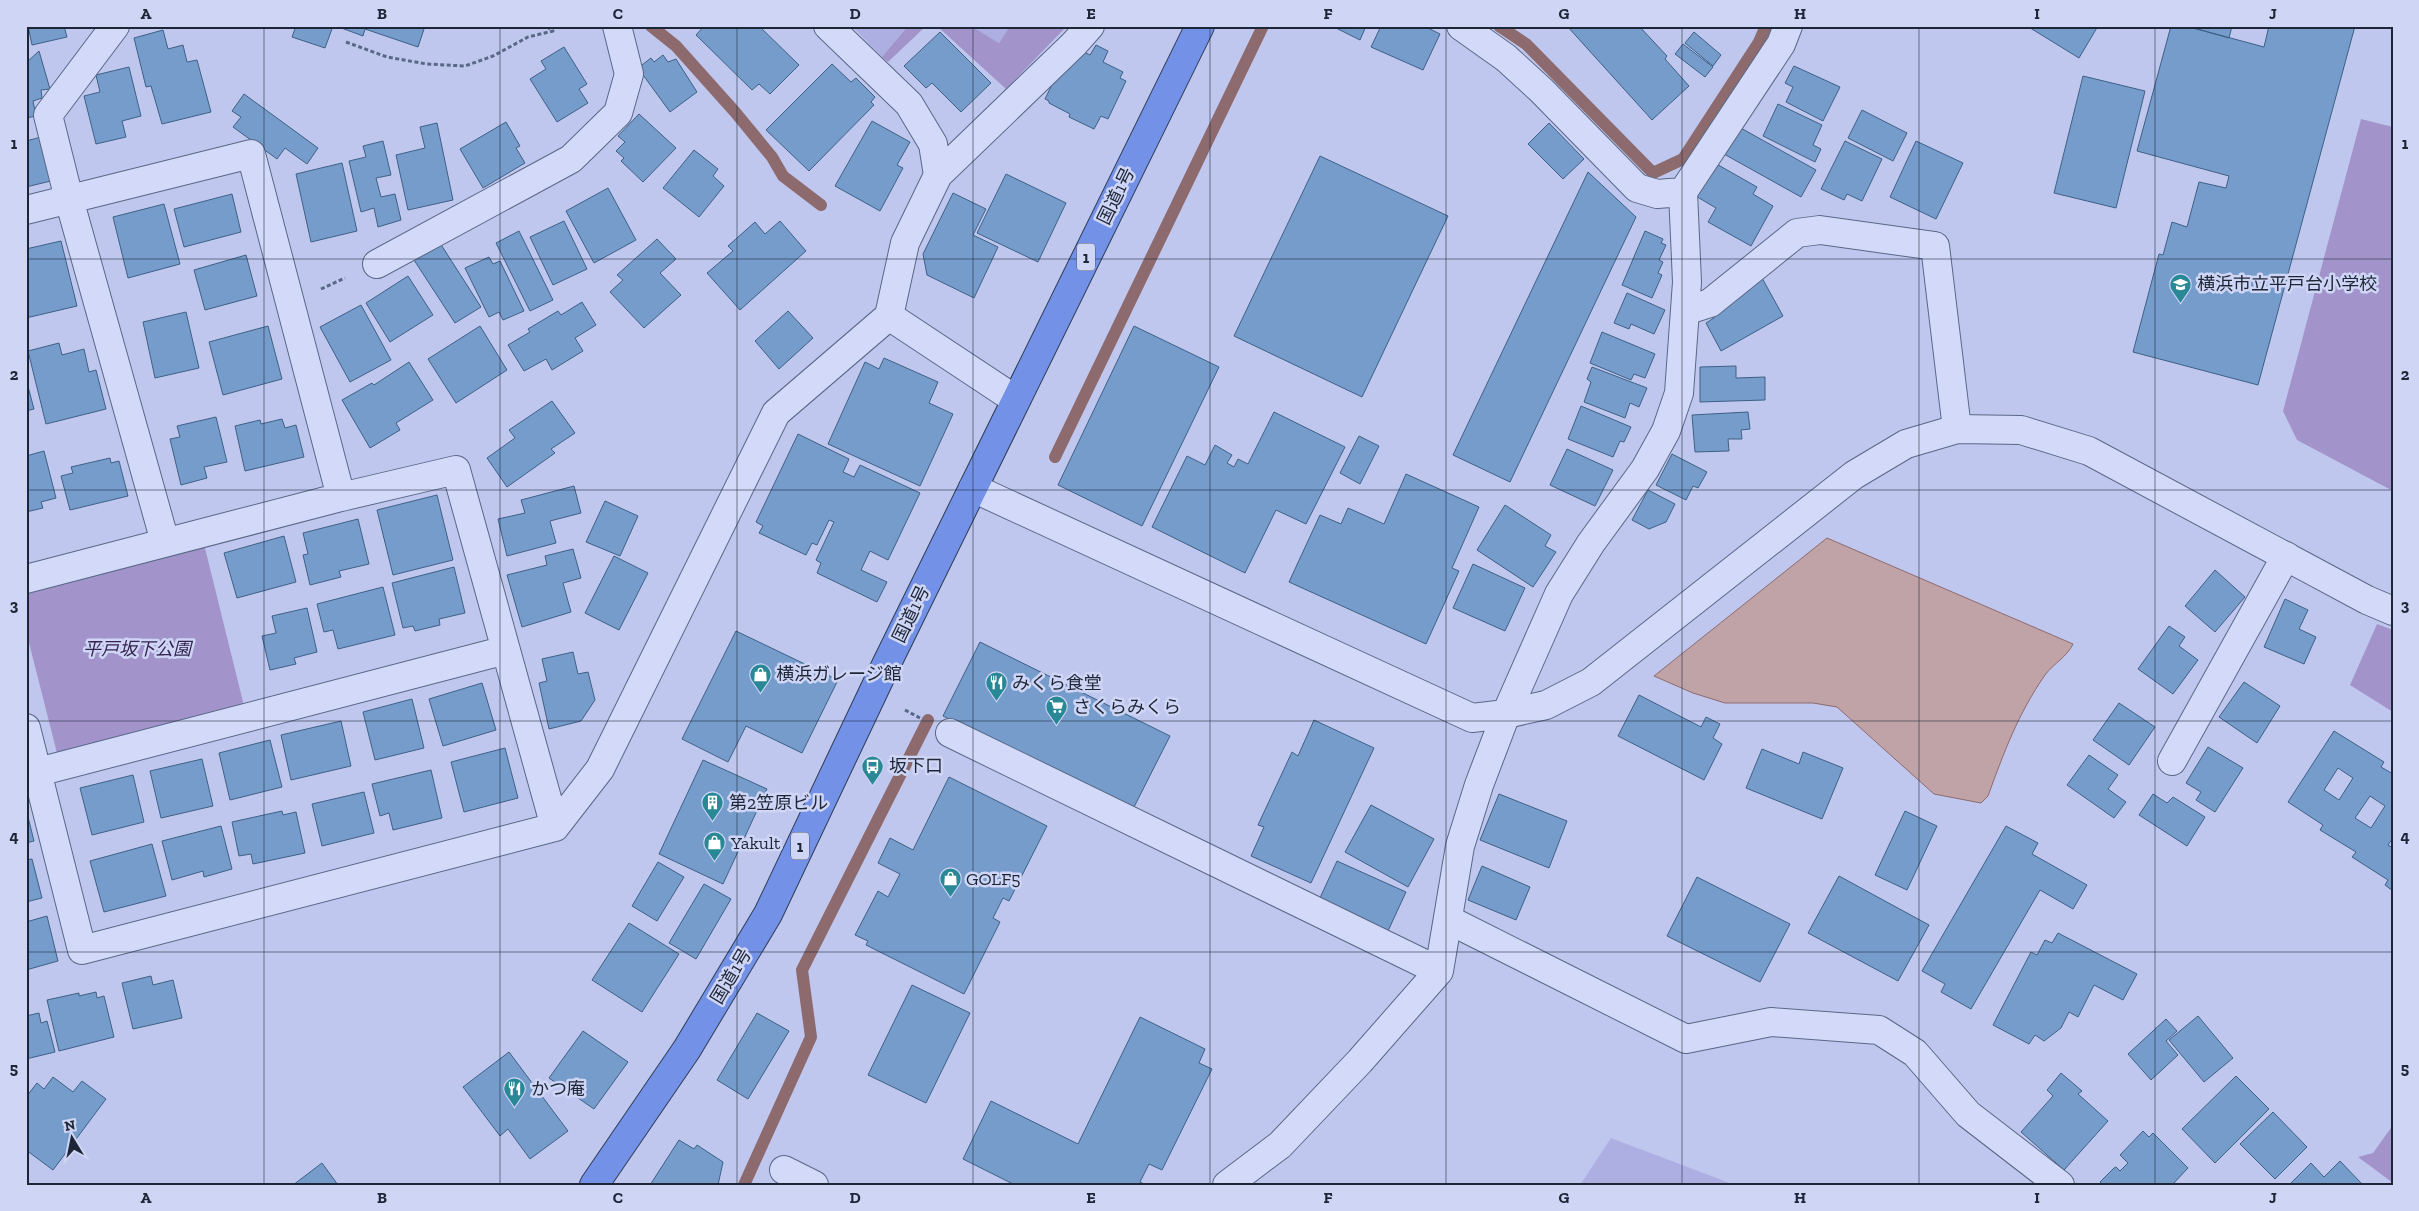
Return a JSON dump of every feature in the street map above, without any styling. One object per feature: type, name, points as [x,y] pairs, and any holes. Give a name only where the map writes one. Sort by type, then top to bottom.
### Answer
[{"type":"highway","name":"国道1号","points":[[594,1185],[687,1049],[768,914],[973,488],[1200,26]]},
{"type":"street","points":[[115,26],[48,115],[69,199],[165,542]]},
{"type":"street","points":[[376,264],[571,159],[618,113],[629,74],[617,26]]},
{"type":"street","points":[[828,26],[909,104],[933,144],[938,175]]},
{"type":"street","points":[[26,728],[82,950],[555,827],[600,769],[776,413],[889,316],[905,243],[938,175],[1074,44],[1090,26]]},
{"type":"street","points":[[1461,26],[1513,64],[1637,188],[1657,194],[1683,192]]},
{"type":"street","points":[[1227,1185],[1280,1145],[1360,1061],[1439,971],[1460,846],[1479,785],[1506,714],[1559,594],[1591,543],[1645,469],[1666,431],[1680,393],[1688,282],[1683,192],[1781,44],[1788,26]]},
{"type":"street","points":[[26,210],[251,154],[299,297],[341,497]]},
{"type":"street","points":[[1685,311],[1710,303],[1797,233],[1820,230],[1935,246],[1957,429]]},
{"type":"street","points":[[889,316],[1016,400]]},
{"type":"street","points":[[973,488],[1472,718],[1506,714],[1546,705],[1591,682],[1854,475],[1906,444],[1957,429],[2021,430],[2089,451],[2393,611]]},
{"type":"street","points":[[26,579],[341,497],[456,470],[555,827]]},
{"type":"street","points":[[2172,761],[2286,556]]},
{"type":"street","points":[[38,772],[506,650]]},
{"type":"street","points":[[950,733],[1439,971]]},
{"type":"street","points":[[1449,920],[1686,1039],[1771,1022],[1879,1030],[1915,1053],[1968,1114],[2060,1185]]},
{"type":"street","points":[[784,1170],[814,1185]]},
{"type":"path","points":[[346,42],[387,57],[427,64],[465,66],[493,56],[528,37],[553,31],[546,26]]},
{"type":"path","points":[[299,297],[376,264]]},
{"type":"path","points":[[905,710],[910,713]]},
{"type":"shaded area","points":[[852,26],[908,26],[882,57]]},
{"type":"shaded area","points":[[971,26],[1010,26],[999,43]]},
{"type":"shaded area","points":[[1827,538],[2073,644],[2067,653],[2045,675],[2035,690],[2019,719],[1988,796],[1981,803],[1934,794],[1837,707],[1813,703],[1725,703],[1693,693],[1654,676]]},
{"type":"shaded area","points":[[1611,1138],[1735,1185],[1580,1185]]},
{"type":"green space","points":[[908,26],[926,26],[888,62],[882,57]]},
{"type":"green space","points":[[937,26],[971,26],[999,43],[1010,26],[1067,26],[1006,89]]},
{"type":"green space","points":[[2361,119],[2393,127],[2393,491],[2297,440],[2283,411]]},
{"type":"green space","name":"平戸坂下公園","points":[[204,544],[244,706],[58,757],[26,631],[26,594]]},
{"type":"green space","points":[[2377,624],[2393,630],[2393,712],[2350,685]]},
{"type":"green space","points":[[2393,1125],[2393,1183],[2358,1157],[2373,1153]]},
{"type":"building","points":[[28,26],[64,26],[67,37],[32,45]]},
{"type":"building","points":[[296,26],[333,26],[325,48],[292,37]]},
{"type":"building","points":[[336,26],[425,26],[418,47],[365,29],[363,36]]},
{"type":"building","points":[[704,26],[759,26],[799,65],[770,94],[759,84],[752,90],[696,35]]},
{"type":"building","points":[[1332,26],[1366,26],[1360,40]]},
{"type":"building","points":[[1381,26],[1424,26],[1440,34],[1423,70],[1371,47]]},
{"type":"building","points":[[1567,26],[1639,26],[1667,56],[1665,59],[1689,86],[1652,120]]},
{"type":"building","points":[[2027,26],[2098,26],[2079,58]]},
{"type":"building","points":[[2171,26],[2186,26],[2264,47],[2269,26],[2355,26],[2258,385],[2133,352],[2159,254],[2163,255],[2172,222],[2187,227],[2199,182],[2226,188],[2229,176],[2137,151]]},
{"type":"building","points":[[2186,26],[2232,26],[2229,38]]},
{"type":"building","points":[[163,30],[168,49],[183,45],[187,62],[197,60],[211,112],[162,124],[151,86],[146,87],[134,38]]},
{"type":"building","points":[[940,32],[991,83],[961,112],[932,83],[926,88],[904,66]]},
{"type":"building","points":[[1694,32],[1721,55],[1713,66],[1685,43]]},
{"type":"building","points":[[1683,44],[1713,67],[1705,77],[1675,54]]},
{"type":"building","points":[[1096,45],[1108,51],[1103,62],[1123,72],[1120,78],[1126,81],[1108,119],[1101,116],[1094,129],[1069,117],[1070,114],[1045,99],[1059,70],[1076,48],[1090,55]]},
{"type":"building","points":[[564,47],[587,84],[579,89],[588,103],[557,122],[530,79],[546,69],[541,61]]},
{"type":"building","points":[[39,51],[50,89],[41,90],[42,98],[33,101],[36,116],[26,118],[26,63]]},
{"type":"building","points":[[663,55],[668,62],[676,59],[697,92],[670,112],[638,68],[651,58],[654,62]]},
{"type":"building","points":[[832,64],[851,82],[856,78],[875,97],[871,102],[874,105],[809,171],[766,130]]},
{"type":"building","points":[[1794,66],[1840,87],[1823,121],[1786,102],[1793,87],[1785,83]]},
{"type":"building","points":[[129,67],[141,116],[122,121],[126,137],[96,144],[84,96],[100,92],[96,75]]},
{"type":"building","points":[[2083,76],[2145,91],[2116,208],[2054,193]]},
{"type":"building","points":[[244,94],[318,148],[307,164],[285,148],[277,159],[233,127],[241,117],[232,111]]},
{"type":"building","points":[[1778,104],[1822,125],[1813,145],[1821,149],[1815,162],[1763,136]]},
{"type":"building","points":[[1862,110],[1907,133],[1893,161],[1848,138]]},
{"type":"building","points":[[639,114],[676,148],[643,182],[621,161],[624,158],[616,151],[625,142],[618,136]]},
{"type":"building","points":[[872,121],[910,142],[897,165],[903,168],[880,211],[835,186]]},
{"type":"building","points":[[506,122],[520,146],[516,148],[525,163],[483,188],[460,149]]},
{"type":"building","points":[[437,123],[453,200],[408,210],[396,155],[425,148],[420,127]]},
{"type":"building","points":[[1549,123],[1584,159],[1563,179],[1528,144]]},
{"type":"building","points":[[1739,127],[1816,170],[1801,197],[1724,154]]},
{"type":"building","points":[[45,136],[55,180],[26,187],[26,141]]},
{"type":"building","points":[[383,141],[391,175],[376,178],[381,197],[395,194],[401,220],[378,227],[374,208],[361,212],[349,161],[366,157],[363,146]]},
{"type":"building","points":[[1845,141],[1882,159],[1862,201],[1847,194],[1844,200],[1821,189]]},
{"type":"building","points":[[1916,141],[1963,163],[1936,219],[1890,197]]},
{"type":"building","points":[[694,150],[718,169],[713,176],[724,186],[699,217],[663,188]]},
{"type":"building","points":[[1320,156],[1448,216],[1362,397],[1234,336]]},
{"type":"building","points":[[1713,162],[1757,187],[1753,194],[1773,206],[1751,246],[1708,222],[1716,208],[1694,195]]},
{"type":"building","points":[[342,163],[357,231],[311,242],[296,174]]},
{"type":"building","points":[[1588,172],[1636,217],[1510,482],[1453,455]]},
{"type":"building","points":[[1006,174],[1066,203],[1038,262],[977,233]]},
{"type":"building","points":[[608,188],[636,240],[594,263],[566,211]]},
{"type":"building","points":[[953,193],[986,209],[973,235],[998,247],[974,298],[927,275],[923,254]]},
{"type":"building","points":[[232,194],[241,232],[184,247],[174,209]]},
{"type":"building","points":[[164,204],[180,264],[128,278],[113,217]]},
{"type":"building","points":[[564,221],[587,269],[553,285],[530,237]]},
{"type":"building","points":[[780,221],[806,251],[740,310],[707,273],[733,251],[728,246],[755,222],[765,234]]},
{"type":"building","points":[[519,231],[553,300],[530,311],[496,243]]},
{"type":"building","points":[[1645,231],[1663,239],[1661,243],[1666,245],[1659,260],[1663,262],[1658,273],[1662,275],[1652,298],[1622,285]]},
{"type":"building","points":[[657,239],[676,259],[660,273],[681,295],[644,328],[610,292],[623,280],[617,275]]},
{"type":"building","points":[[61,241],[77,306],[26,318],[26,249]]},
{"type":"building","points":[[440,243],[481,307],[455,323],[414,260]]},
{"type":"building","points":[[246,255],[257,296],[205,310],[194,270]]},
{"type":"building","points":[[489,257],[493,264],[500,261],[524,311],[503,320],[499,312],[489,317],[465,268]]},
{"type":"building","points":[[408,276],[433,315],[390,342],[366,303]]},
{"type":"building","points":[[1762,278],[1783,316],[1721,351],[1706,323],[1714,318],[1709,309]]},
{"type":"building","points":[[1627,293],[1665,310],[1654,334],[1631,324],[1629,329],[1614,323]]},
{"type":"building","points":[[582,302],[596,325],[575,338],[583,351],[552,370],[546,359],[524,371],[508,345],[530,332],[528,329],[558,311],[561,315]]},
{"type":"building","points":[[361,305],[391,360],[350,382],[320,327]]},
{"type":"building","points":[[788,311],[813,338],[779,369],[755,341]]},
{"type":"building","points":[[186,312],[199,368],[155,378],[143,322]]},
{"type":"building","points":[[268,326],[282,379],[223,395],[209,342]]},
{"type":"building","points":[[480,326],[507,370],[456,403],[428,359]]},
{"type":"building","points":[[1134,326],[1219,367],[1142,526],[1058,485]]},
{"type":"building","points":[[1602,332],[1655,354],[1645,378],[1634,374],[1631,380],[1590,363]]},
{"type":"building","points":[[59,343],[62,355],[84,349],[89,372],[96,370],[106,409],[46,424],[28,351]]},
{"type":"building","points":[[884,358],[938,382],[929,403],[953,414],[920,486],[828,444],[865,362],[879,369]]},
{"type":"building","points":[[409,362],[433,400],[396,423],[400,430],[370,448],[342,400],[372,383],[374,385]]},
{"type":"building","points":[[1736,366],[1736,378],[1765,377],[1765,400],[1700,402],[1700,367]]},
{"type":"building","points":[[1592,367],[1647,388],[1639,407],[1630,403],[1625,418],[1584,402],[1591,382],[1587,379]]},
{"type":"building","points":[[26,379],[34,409],[26,411]]},
{"type":"building","points":[[552,401],[575,433],[551,449],[555,453],[507,487],[487,458],[515,438],[509,430]]},
{"type":"building","points":[[1581,406],[1631,427],[1624,442],[1620,441],[1613,457],[1568,439]]},
{"type":"building","points":[[1274,412],[1345,447],[1306,524],[1276,510],[1245,573],[1152,527],[1187,456],[1205,465],[1215,445],[1232,455],[1227,463],[1234,467],[1238,459],[1248,464]]},
{"type":"building","points":[[1748,412],[1750,429],[1741,430],[1742,439],[1728,439],[1729,451],[1695,452],[1692,415]]},
{"type":"building","points":[[216,417],[227,462],[204,467],[207,478],[181,485],[170,439],[180,437],[177,426]]},
{"type":"building","points":[[282,419],[285,428],[296,425],[304,457],[245,471],[235,426],[260,420],[261,424]]},
{"type":"building","points":[[798,434],[849,459],[843,472],[854,477],[860,465],[920,493],[888,560],[870,551],[861,570],[887,582],[877,602],[817,573],[821,563],[816,560],[834,522],[829,520],[817,545],[812,543],[806,555],[759,533],[763,526],[756,522]]},
{"type":"building","points":[[1359,436],[1379,446],[1360,484],[1340,473]]},
{"type":"building","points":[[1567,449],[1613,470],[1595,506],[1550,485]]},
{"type":"building","points":[[44,451],[56,498],[41,502],[43,508],[26,512],[26,456]]},
{"type":"building","points":[[1672,454],[1707,472],[1698,488],[1693,486],[1686,500],[1656,485]]},
{"type":"building","points":[[110,458],[111,463],[119,461],[128,496],[70,510],[61,476],[73,473],[71,467]]},
{"type":"building","points":[[1406,474],[1479,507],[1452,568],[1459,571],[1426,644],[1289,582],[1320,515],[1341,524],[1348,508],[1384,524]]},
{"type":"building","points":[[574,486],[581,513],[550,521],[556,543],[507,556],[498,519],[525,513],[521,500]]},
{"type":"building","points":[[1648,490],[1675,504],[1666,522],[1649,529],[1632,520]]},
{"type":"building","points":[[437,495],[453,560],[393,575],[377,510]]},
{"type":"building","points":[[605,501],[638,516],[620,556],[586,542]]},
{"type":"building","points":[[1505,505],[1551,535],[1545,546],[1556,552],[1533,587],[1477,550]]},
{"type":"building","points":[[358,519],[369,564],[339,571],[341,577],[310,585],[303,555],[308,554],[303,533]]},
{"type":"building","points":[[284,536],[296,582],[237,598],[224,553]]},
{"type":"building","points":[[573,549],[581,578],[563,583],[571,612],[522,627],[507,575],[547,565],[545,556]]},
{"type":"building","points":[[614,556],[648,573],[619,630],[585,613]]},
{"type":"building","points":[[1473,564],[1525,588],[1505,631],[1453,608]]},
{"type":"building","points":[[454,567],[465,613],[439,619],[440,625],[415,631],[413,626],[403,628],[392,583]]},
{"type":"building","points":[[2215,570],[2245,597],[2215,632],[2185,606]]},
{"type":"building","points":[[383,587],[395,635],[338,649],[333,630],[324,632],[317,604]]},
{"type":"building","points":[[2285,599],[2308,610],[2299,629],[2316,637],[2304,664],[2264,647]]},
{"type":"building","points":[[307,608],[317,652],[294,658],[296,664],[270,670],[262,636],[276,633],[272,616]]},
{"type":"building","points":[[2169,626],[2185,637],[2179,646],[2198,660],[2173,694],[2138,669]]},
{"type":"building","points":[[736,631],[838,680],[802,753],[746,726],[728,762],[682,739]]},
{"type":"building","name":"さくらみくら","points":[[980,642],[1170,736],[1132,811],[943,716]]},
{"type":"building","points":[[573,652],[578,674],[588,672],[595,700],[581,721],[549,729],[539,683],[547,681],[542,659]]},
{"type":"building","points":[[2244,682],[2280,706],[2257,743],[2219,717]]},
{"type":"building","points":[[482,683],[496,730],[443,746],[429,699]]},
{"type":"building","points":[[1639,695],[1701,727],[1706,717],[1720,724],[1713,738],[1722,744],[1704,780],[1618,736]]},
{"type":"building","points":[[412,699],[424,748],[375,760],[363,712]]},
{"type":"building","points":[[2119,703],[2155,727],[2129,765],[2093,740]]},
{"type":"building","points":[[1314,720],[1374,748],[1311,883],[1251,856],[1264,827],[1258,825],[1292,752],[1298,756]]},
{"type":"building","points":[[341,721],[351,766],[291,780],[281,735]]},
{"type":"building","points":[[2334,731],[2384,762],[2381,767],[2393,774],[2393,838],[2388,845],[2393,848],[2393,891],[2385,885],[2388,880],[2352,857],[2356,852],[2320,830],[2323,825],[2288,802]],"holes":[[[2338,768],[2353,778],[2339,800],[2324,790]],[[2370,796],[2385,806],[2371,828],[2355,818]]]},
{"type":"building","points":[[270,740],[282,787],[230,800],[219,753]]},
{"type":"building","points":[[2208,747],[2243,768],[2215,812],[2196,800],[2201,792],[2186,783]]},
{"type":"building","points":[[505,748],[518,798],[464,812],[451,762]]},
{"type":"building","points":[[1762,749],[1799,764],[1803,752],[1843,768],[1822,819],[1746,788]]},
{"type":"building","points":[[2089,755],[2118,775],[2108,789],[2126,802],[2114,818],[2067,785]]},
{"type":"building","points":[[202,759],[213,806],[161,818],[150,771]]},
{"type":"building","name":"第2笠原ビル","points":[[703,760],[767,789],[723,884],[659,854]]},
{"type":"building","points":[[431,770],[442,818],[393,830],[389,813],[380,816],[372,784]]},
{"type":"building","points":[[133,775],[144,822],[92,835],[80,788]]},
{"type":"building","points":[[949,777],[1047,826],[1009,901],[1003,898],[993,918],[1000,922],[964,994],[866,945],[868,941],[855,935],[878,891],[888,897],[900,874],[878,863],[890,838],[913,850]]},
{"type":"building","points":[[364,792],[374,833],[322,846],[312,804]]},
{"type":"building","points":[[1499,794],[1567,821],[1549,868],[1480,840]]},
{"type":"building","points":[[2153,794],[2167,803],[2173,797],[2205,817],[2187,846],[2139,815]]},
{"type":"building","points":[[1371,805],[1434,839],[1408,887],[1345,852]]},
{"type":"building","points":[[26,809],[34,841],[26,843]]},
{"type":"building","points":[[282,811],[283,815],[296,812],[305,853],[253,864],[251,854],[239,856],[232,822]]},
{"type":"building","points":[[1905,811],[1937,826],[1907,890],[1875,875]]},
{"type":"building","points":[[221,826],[232,869],[204,877],[203,871],[172,880],[162,841]]},
{"type":"building","points":[[2006,826],[2038,843],[2032,854],[2087,885],[2073,909],[2040,890],[1971,1009],[1941,992],[1945,984],[1922,971]]},
{"type":"building","points":[[152,844],[166,896],[104,912],[90,861]]},
{"type":"building","points":[[32,859],[42,898],[26,902],[26,860]]},
{"type":"building","points":[[1337,861],[1406,892],[1388,931],[1319,900]]},
{"type":"building","points":[[658,862],[684,877],[657,921],[632,906]]},
{"type":"building","points":[[1482,866],[1530,887],[1516,920],[1468,900]]},
{"type":"building","points":[[1839,876],[1929,925],[1898,981],[1808,933]]},
{"type":"building","points":[[1697,877],[1790,924],[1760,982],[1667,936]]},
{"type":"building","points":[[704,884],[731,899],[696,959],[669,943]]},
{"type":"building","points":[[47,916],[58,961],[26,970],[26,922]]},
{"type":"building","points":[[629,923],[679,954],[642,1012],[592,980]]},
{"type":"building","points":[[2058,933],[2137,974],[2123,1000],[2094,985],[2078,1017],[2069,1012],[2061,1028],[2044,1041],[2035,1035],[2029,1044],[1993,1025],[2031,952],[2037,955],[2045,940],[2052,943]]},
{"type":"building","points":[[151,976],[153,985],[173,980],[182,1018],[133,1029],[122,983]]},
{"type":"building","points":[[912,985],[970,1013],[926,1103],[868,1075]]},
{"type":"building","points":[[96,992],[97,998],[104,996],[114,1037],[59,1051],[47,1000],[79,993],[79,996]]},
{"type":"building","points":[[39,1013],[41,1023],[47,1021],[55,1052],[26,1059],[26,1016]]},
{"type":"building","points":[[757,1013],[789,1031],[748,1099],[717,1080]]},
{"type":"building","points":[[2198,1016],[2233,1058],[2204,1082],[2169,1040]]},
{"type":"building","points":[[1140,1017],[1205,1049],[1199,1063],[1212,1069],[1162,1170],[1149,1164],[1140,1182],[1146,1185],[1015,1185],[963,1159],[991,1101],[1078,1144]]},
{"type":"building","points":[[2166,1019],[2177,1031],[2166,1041],[2178,1055],[2151,1080],[2128,1054]]},
{"type":"building","points":[[583,1031],[628,1062],[594,1109],[549,1078]]},
{"type":"building","name":"かつ庵","points":[[509,1052],[568,1131],[530,1159],[508,1129],[500,1136],[463,1087]]},
{"type":"building","points":[[2061,1073],[2082,1091],[2078,1094],[2108,1121],[2064,1170],[2021,1132],[2053,1096],[2047,1090]]},
{"type":"building","points":[[2236,1076],[2269,1109],[2215,1163],[2182,1129]]},
{"type":"building","points":[[53,1077],[73,1092],[82,1081],[106,1099],[53,1170],[26,1150],[26,1097],[37,1083],[44,1089]]},
{"type":"building","points":[[2273,1112],[2307,1147],[2275,1179],[2240,1144]]},
{"type":"building","points":[[2143,1131],[2149,1137],[2153,1133],[2188,1168],[2172,1185],[2103,1185],[2100,1182],[2114,1168],[2116,1167],[2120,1171],[2128,1163],[2120,1155]]},
{"type":"building","points":[[679,1140],[694,1149],[697,1145],[723,1162],[718,1185],[650,1185]]},
{"type":"building","points":[[2340,1161],[2363,1185],[2293,1185],[2291,1183],[2311,1163],[2324,1177]]},
{"type":"building","points":[[322,1163],[338,1185],[293,1185]]},
{"type":"waterway","points":[[651,26],[676,46],[735,112],[772,157],[783,176],[821,205]]},
{"type":"waterway","points":[[1055,457],[1263,26]]},
{"type":"waterway","points":[[1499,26],[1526,44],[1653,173],[1683,159],[1759,42],[1766,26]]},
{"type":"waterway","points":[[744,1185],[811,1037],[802,970],[928,720]]},
{"type":"place","name":"横浜市立平戸台小学校","points":[[2181,303]]},
{"type":"place","name":"横浜ガレージ館","points":[[760,693]]},
{"type":"place","name":"みくら食堂","points":[[996,702]]},
{"type":"place","name":"さくらみくら","points":[[1057,726]]},
{"type":"place","name":"坂下口","points":[[873,785]]},
{"type":"place","name":"第2笠原ビル","points":[[713,822]]},
{"type":"place","name":"Yakult","points":[[715,862]]},
{"type":"place","name":"GOLF5","points":[[950,898]]},
{"type":"place","name":"かつ庵","points":[[515,1108]]}]
